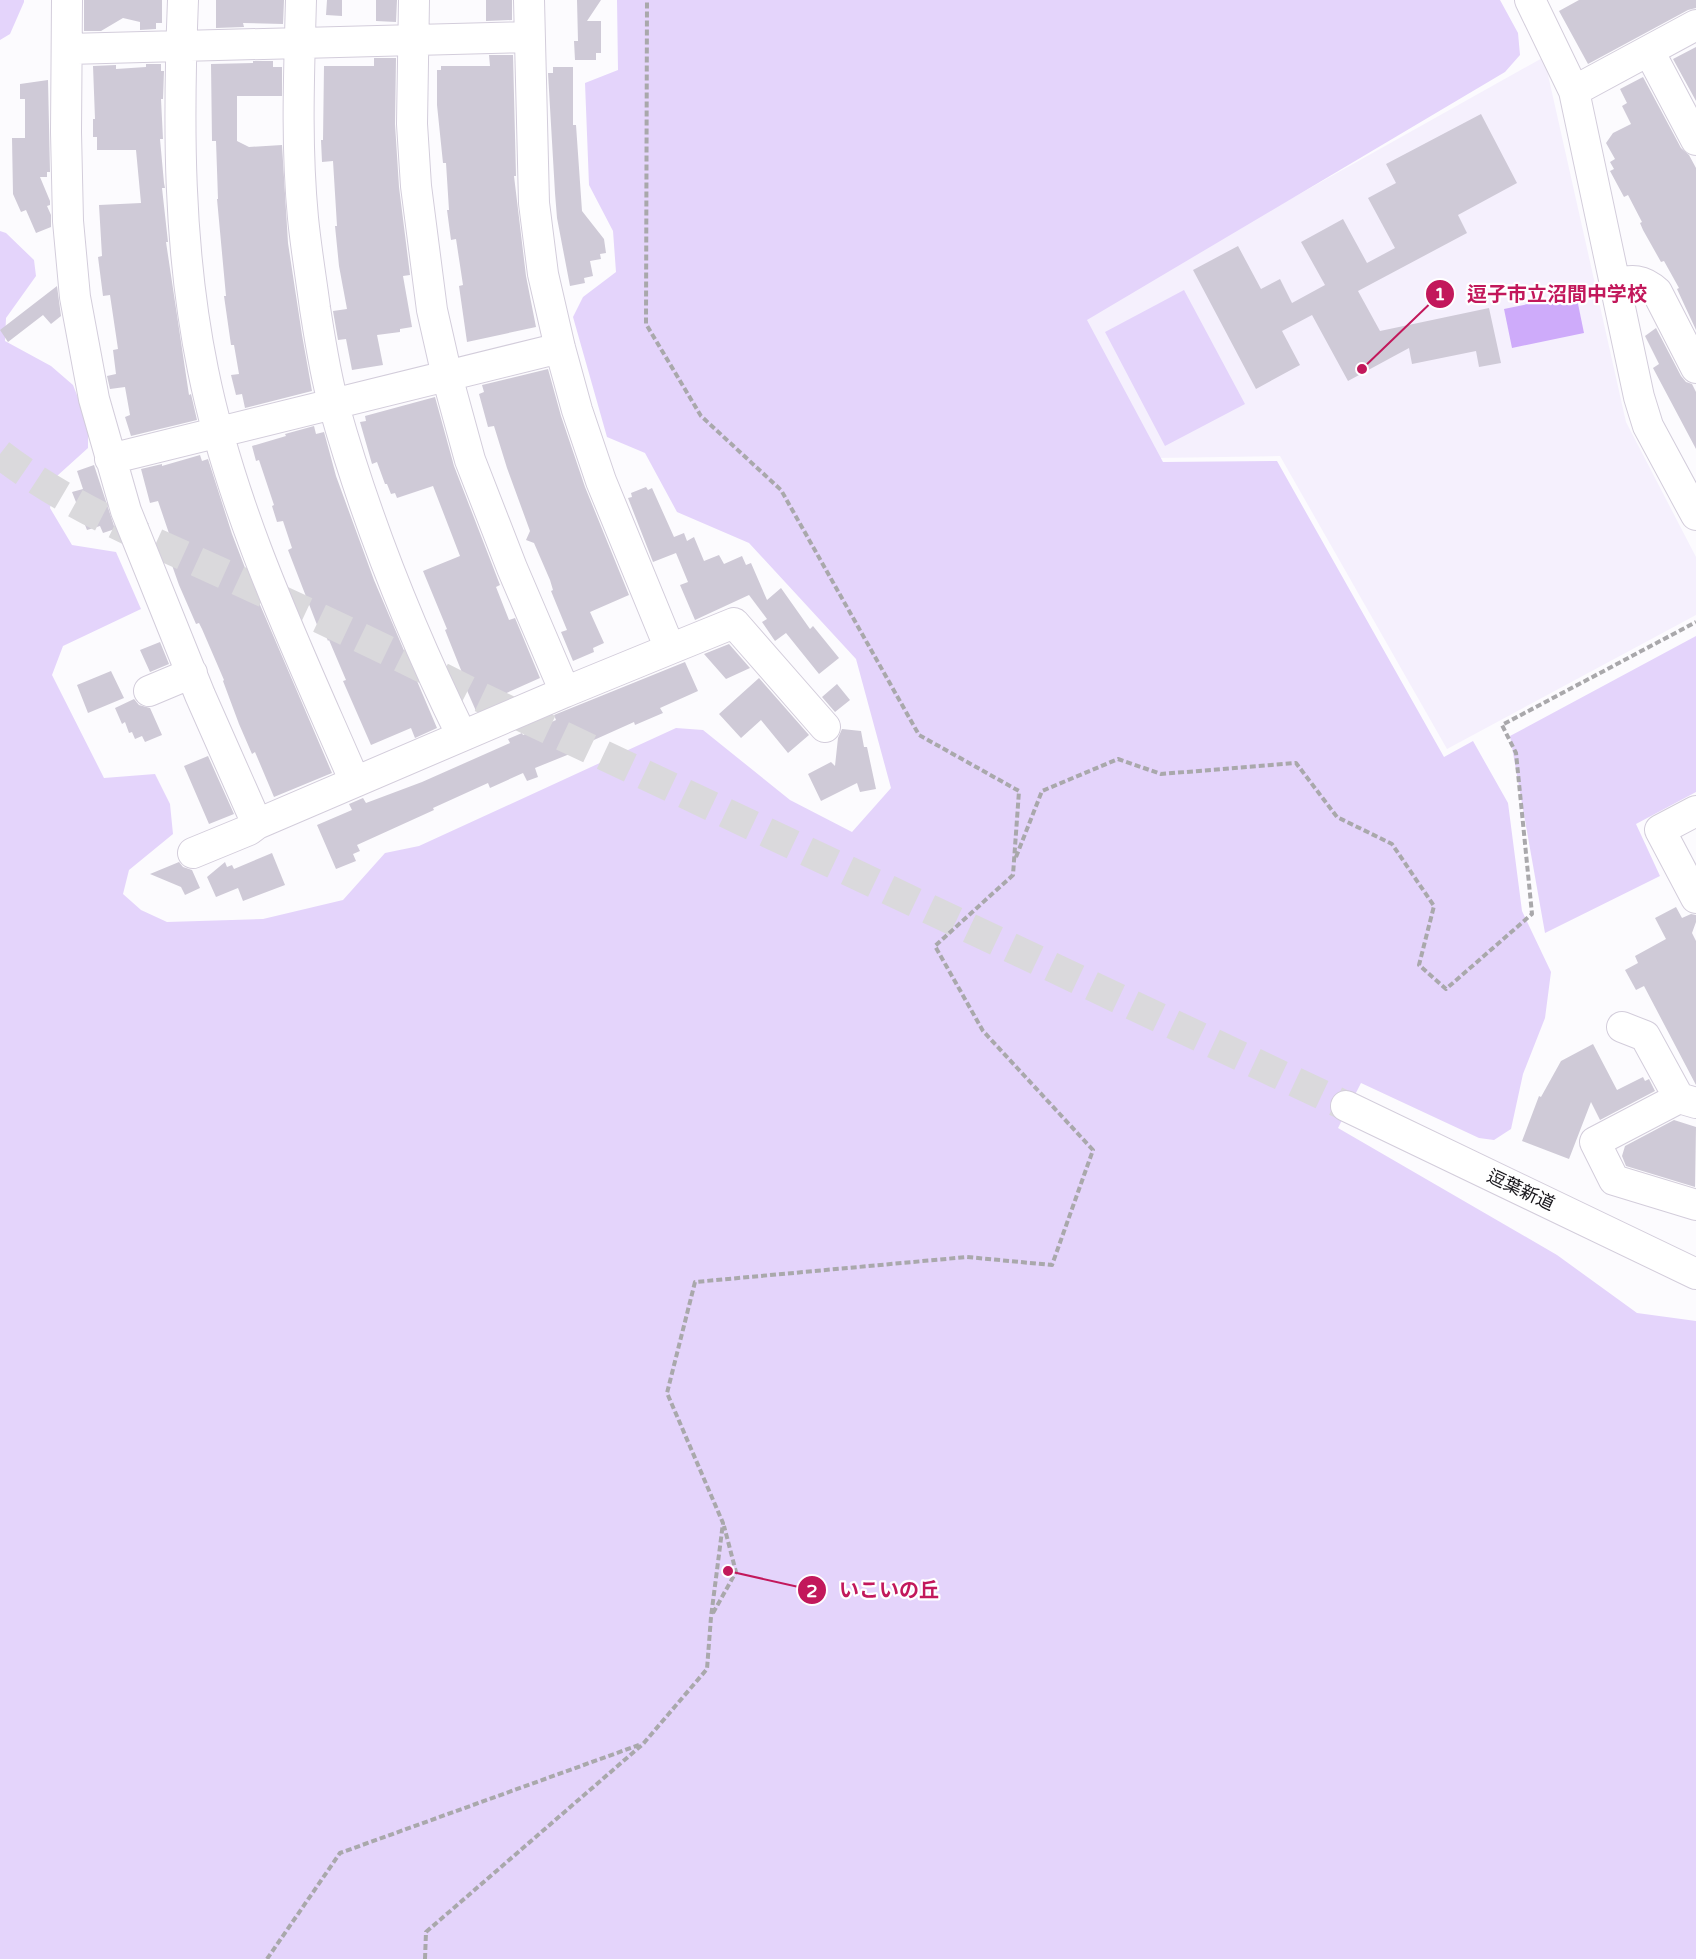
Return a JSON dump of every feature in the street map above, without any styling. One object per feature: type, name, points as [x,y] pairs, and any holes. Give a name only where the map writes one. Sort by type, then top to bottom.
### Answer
[{"type":"street","points":[[67,0],[68,221],[75,297],[94,399],[126,511],[228,760],[257,824]]},
{"type":"street","points":[[183,0],[180,159],[184,234],[203,370],[218,432],[254,544],[355,782]]},
{"type":"street","points":[[301,0],[298,131],[303,218],[321,342],[333,404],[367,511],[406,613],[427,665],[462,736]]},
{"type":"street","points":[[414,0],[412,124],[416,186],[432,310],[470,460],[512,568],[565,692]]},
{"type":"street","points":[[529,0],[528,37],[534,203],[543,274],[577,410],[601,481],[670,649]]},
{"type":"street","points":[[1540,3],[1574,91],[1639,397],[1648,426],[1696,515]]},
{"type":"street","points":[[1574,91],[1696,25]]},
{"type":"street","points":[[68,50],[528,37]]},
{"type":"street","points":[[1649,51],[1696,140]]},
{"type":"street","points":[[1614,284],[1631,279],[1648,284],[1657,292],[1696,368]]},
{"type":"street","points":[[110,459],[560,348]]},
{"type":"street","points":[[193,853],[565,692],[734,623],[825,727]]},
{"type":"street","points":[[148,691],[192,673]]},
{"type":"street","points":[[1696,811],[1660,830],[1696,898]]},
{"type":"street","points":[[1622,1027],[1645,1036],[1688,1100],[1595,1142],[1614,1180],[1696,1205]]},
{"type":"street","name":"逗葉新道","points":[[1346,1106],[1696,1274]]},
{"type":"path","points":[[647,0],[646,324],[701,416],[782,490],[919,735],[1019,791],[1013,875],[935,946],[983,1031],[1093,1150],[1052,1265],[967,1257],[695,1282],[667,1393],[723,1523],[736,1572],[711,1617]]},
{"type":"path","points":[[1015,861],[1041,791],[1118,759],[1161,774],[1296,763],[1337,817],[1392,844],[1434,906],[1419,965],[1446,988],[1532,914],[1516,753],[1502,725],[1696,622]]},
{"type":"path","points":[[425,1959],[426,1932],[643,1744],[707,1669],[723,1523]]},
{"type":"path","points":[[267,1959],[340,1853],[643,1744]]},
{"type":"shaded area","points":[[0,0],[24,0],[24,2],[10,34],[0,40]]},
{"type":"shaded area","points":[[617,0],[1500,0],[1518,33],[1520,55],[1505,72],[1087,320],[1163,462],[1277,461],[1444,757],[1473,741],[1508,803],[1522,911],[1551,972],[1545,1018],[1523,1074],[1511,1129],[1494,1140],[1479,1138],[1361,1083],[1338,1128],[1557,1255],[1637,1313],[1696,1321],[1696,1959],[0,1959],[0,231],[6,233],[34,260],[36,276],[6,318],[5,341],[51,366],[73,385],[88,423],[88,448],[57,476],[50,508],[72,545],[116,552],[141,609],[63,646],[52,675],[104,778],[155,774],[170,804],[173,834],[129,870],[123,894],[141,910],[167,922],[263,919],[343,900],[385,853],[419,846],[676,728],[703,730],[790,800],[852,832],[891,788],[856,659],[749,543],[677,512],[645,453],[607,437],[573,317],[583,297],[616,272],[613,231],[589,185],[585,83],[618,70]]},
{"type":"shaded area","points":[[1544,57],[1626,422],[1696,557],[1696,615],[1447,749],[1280,456],[1157,458],[1082,316]]},
{"type":"shaded area","points":[[1184,290],[1245,404],[1165,446],[1105,332]]},
{"type":"shaded area","points":[[1576,294],[1584,333],[1512,348],[1504,309]]},
{"type":"shaded area","points":[[1696,636],[1696,792],[1636,824],[1660,876],[1545,933],[1510,736]]},
{"type":"building","points":[[84,0],[162,0],[162,23],[156,23],[156,29],[140,30],[140,22],[123,18],[101,31],[84,31]]},
{"type":"building","points":[[216,0],[284,0],[283,24],[243,23],[244,27],[216,28]]},
{"type":"building","points":[[327,0],[342,0],[342,16],[326,15]]},
{"type":"building","points":[[376,0],[397,0],[396,22],[376,21]]},
{"type":"building","points":[[486,0],[512,0],[512,20],[486,21]]},
{"type":"building","points":[[577,0],[601,0],[587,21],[601,21],[601,53],[596,53],[596,60],[575,60],[574,41],[578,41]]},
{"type":"building","points":[[1579,0],[1696,0],[1696,8],[1688,10],[1588,64],[1559,11]]},
{"type":"building","points":[[1696,47],[1696,101],[1673,59]]},
{"type":"building","points":[[489,55],[513,55],[516,176],[514,176],[526,276],[536,327],[467,342],[459,286],[463,285],[456,239],[451,240],[447,210],[449,210],[446,163],[443,163],[437,105],[437,70],[441,70],[441,66],[490,66]]},
{"type":"building","points":[[374,58],[396,58],[395,124],[399,187],[410,275],[403,276],[412,327],[400,329],[400,332],[377,335],[383,365],[352,370],[346,339],[338,340],[333,311],[347,309],[335,226],[337,226],[333,161],[322,162],[324,66],[374,66]]},
{"type":"building","points":[[253,61],[273,61],[273,67],[282,67],[282,96],[237,96],[237,141],[249,147],[282,145],[288,243],[312,391],[245,408],[242,394],[236,395],[231,375],[239,374],[234,345],[231,345],[224,296],[226,296],[217,199],[216,141],[212,141],[211,64],[253,63]]},
{"type":"building","points":[[146,64],[161,64],[161,71],[164,71],[163,99],[161,99],[163,139],[160,139],[165,188],[162,188],[168,242],[166,242],[189,395],[191,394],[197,420],[131,436],[125,417],[130,415],[125,387],[110,389],[107,376],[116,374],[113,350],[118,349],[110,295],[103,296],[98,257],[102,256],[99,205],[141,203],[136,150],[97,150],[97,137],[93,137],[93,119],[95,119],[93,66],[116,65],[116,69],[146,67]]},
{"type":"building","points":[[553,67],[573,67],[573,125],[576,125],[582,211],[604,239],[606,253],[600,254],[601,259],[590,261],[593,276],[584,278],[585,283],[570,286],[557,218],[555,193],[548,73],[553,73]]},
{"type":"building","points":[[1643,77],[1681,148],[1689,155],[1696,168],[1696,330],[1677,289],[1679,288],[1643,230],[1640,223],[1642,222],[1628,195],[1624,197],[1610,171],[1614,169],[1610,162],[1615,159],[1606,143],[1613,133],[1631,124],[1622,106],[1627,103],[1620,89]]},
{"type":"building","points":[[48,80],[50,172],[47,172],[47,177],[40,177],[50,201],[50,205],[47,206],[51,215],[51,227],[36,233],[26,210],[21,212],[13,194],[12,138],[25,138],[25,99],[20,99],[20,84]]},
{"type":"building","points":[[1481,114],[1517,183],[1458,215],[1467,233],[1358,291],[1380,331],[1489,308],[1501,363],[1479,367],[1476,351],[1412,364],[1409,348],[1348,381],[1312,315],[1282,331],[1300,365],[1256,389],[1193,270],[1238,246],[1261,289],[1280,279],[1292,303],[1325,285],[1301,242],[1343,219],[1367,263],[1395,248],[1368,198],[1396,183],[1386,164]]},
{"type":"building","points":[[57,286],[61,316],[51,324],[43,315],[8,342],[0,330]]},
{"type":"building","points":[[1656,328],[1681,376],[1686,382],[1692,384],[1696,392],[1696,449],[1653,368],[1659,364],[1645,336]]},
{"type":"building","points":[[548,369],[585,487],[629,595],[590,612],[604,643],[593,648],[594,652],[573,661],[561,632],[567,630],[551,591],[553,590],[550,580],[534,543],[526,540],[530,531],[494,426],[488,427],[479,394],[484,392],[482,385]]},
{"type":"building","points":[[435,397],[454,466],[500,585],[496,587],[509,620],[515,618],[540,678],[502,695],[504,699],[476,711],[462,679],[464,678],[445,630],[447,629],[423,571],[460,556],[433,486],[397,498],[395,493],[391,494],[377,462],[372,464],[360,422],[366,421],[365,416]]},
{"type":"building","points":[[314,426],[316,434],[324,432],[336,476],[374,580],[437,728],[415,738],[411,728],[371,745],[343,681],[346,680],[329,640],[323,629],[319,630],[288,550],[292,548],[283,521],[277,522],[272,506],[274,505],[259,460],[256,461],[252,446]]},
{"type":"building","points":[[200,455],[202,461],[208,459],[232,534],[252,586],[332,773],[274,797],[255,752],[252,754],[239,724],[224,680],[202,629],[199,623],[196,624],[179,585],[168,554],[175,551],[158,501],[150,503],[141,469],[162,464],[162,466]]},
{"type":"building","points":[[94,465],[115,529],[103,533],[100,526],[87,530],[72,492],[83,489],[77,471]]},
{"type":"building","points":[[646,487],[648,490],[652,488],[674,537],[684,533],[687,541],[694,537],[704,561],[719,555],[724,564],[742,556],[746,565],[751,563],[767,600],[781,588],[810,629],[813,626],[839,658],[819,674],[786,633],[775,641],[762,622],[767,619],[749,595],[695,620],[680,585],[688,582],[676,553],[653,562],[628,498],[632,497],[631,493]]},
{"type":"building","points":[[160,642],[169,664],[150,672],[140,650]]},
{"type":"building","points":[[729,644],[750,668],[726,679],[704,654]]},
{"type":"building","points":[[685,662],[698,691],[660,708],[663,713],[635,725],[634,722],[585,744],[587,747],[535,768],[538,777],[527,781],[523,773],[490,788],[488,783],[433,808],[434,810],[357,845],[360,851],[353,854],[356,861],[336,869],[317,825],[352,810],[349,804],[363,798],[366,803],[422,782],[510,743],[508,739],[522,733],[523,735],[556,720],[554,715]]},
{"type":"building","points":[[111,671],[124,698],[88,713],[77,685]]},
{"type":"building","points":[[759,678],[809,735],[788,753],[761,720],[741,738],[719,714]]},
{"type":"building","points":[[837,684],[850,700],[835,712],[822,697]]},
{"type":"building","points":[[134,699],[139,705],[150,708],[162,735],[145,742],[142,736],[135,739],[132,732],[129,733],[125,722],[122,724],[115,708]]},
{"type":"building","points":[[842,729],[861,731],[864,747],[867,747],[876,789],[860,792],[857,783],[821,801],[808,774],[831,762],[835,766],[838,738]]},
{"type":"building","points":[[208,756],[234,814],[209,824],[184,766]]},
{"type":"building","points":[[272,853],[285,885],[243,901],[238,888],[216,897],[207,877],[225,862],[227,867],[232,865],[234,869]]},
{"type":"building","points":[[179,862],[183,867],[192,870],[200,888],[185,895],[181,887],[150,874]]},
{"type":"building","points":[[1676,907],[1682,918],[1691,914],[1696,915],[1692,933],[1696,941],[1696,1085],[1644,986],[1636,990],[1625,970],[1638,963],[1635,956],[1666,939],[1655,918]]},
{"type":"building","points":[[1593,1044],[1617,1090],[1643,1077],[1645,1081],[1649,1079],[1655,1091],[1600,1120],[1591,1102],[1569,1159],[1522,1141],[1539,1096],[1541,1097],[1561,1061]]},
{"type":"building","points":[[1674,1120],[1696,1127],[1695,1187],[1626,1166],[1622,1156],[1625,1146]]},
{"type":"tunnel","points":[[0,454],[27,474],[113,523],[325,621],[476,695],[1346,1106]]},
{"type":"place","name":"逗子市立沼間中学校","points":[[1362,369]]},
{"type":"place","name":"いこいの丘","points":[[728,1571]]}]
